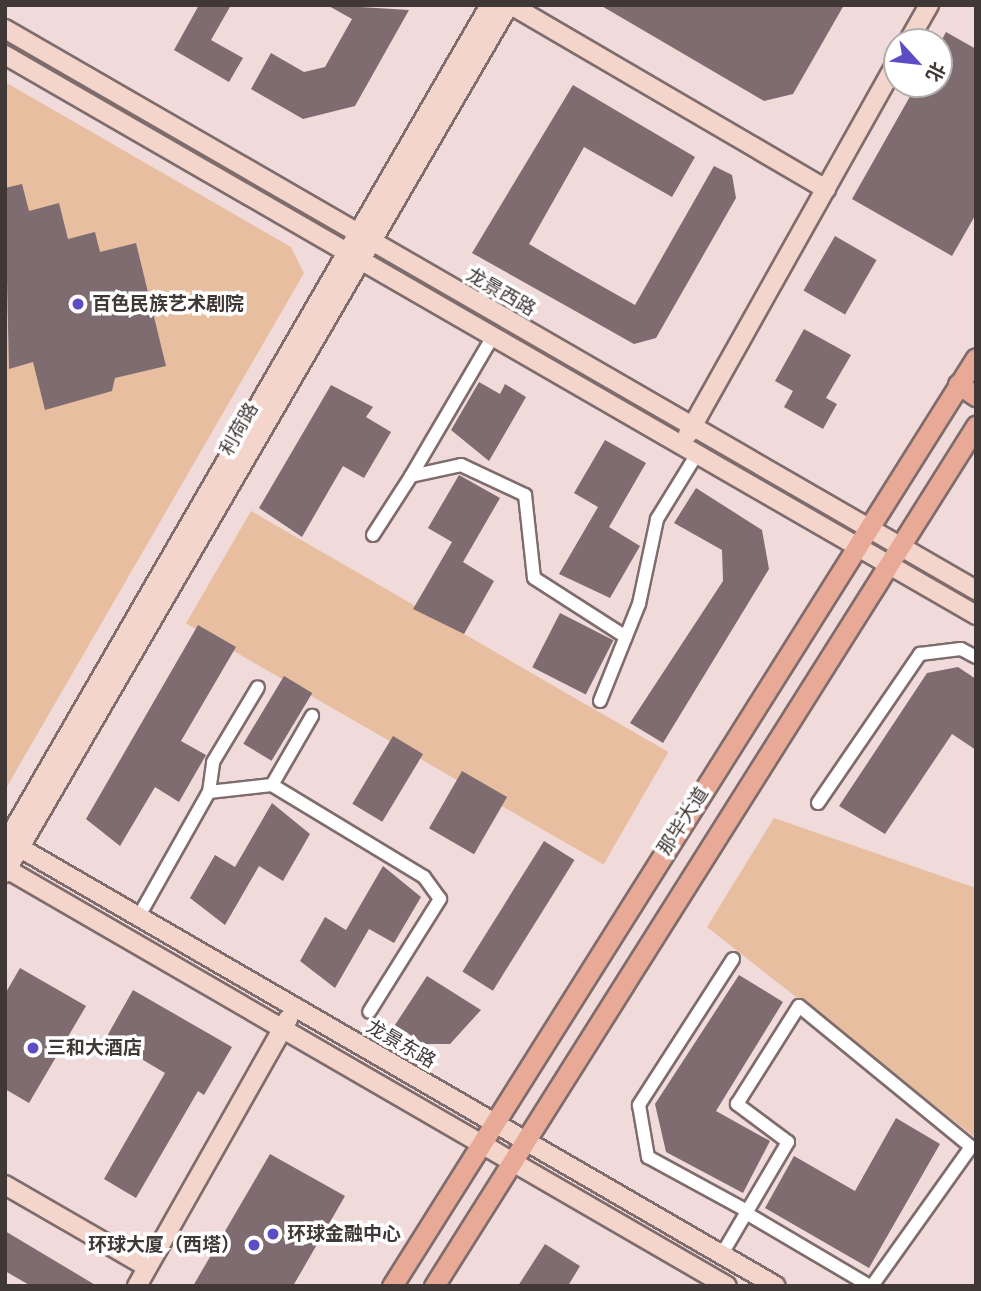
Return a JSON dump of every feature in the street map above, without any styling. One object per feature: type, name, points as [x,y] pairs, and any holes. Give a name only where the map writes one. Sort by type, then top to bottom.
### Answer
[{"type":"main road","name":"利荷路","points":[[6,871],[9,843],[354,257],[490,5]]},
{"type":"main road","name":"利荷路","points":[[365,237],[510,5]]},
{"type":"main road","points":[[510,5],[825,189]]},
{"type":"main road","points":[[916,28],[929,5]]},
{"type":"main road","name":"龙景西路","points":[[5,29],[976,590]]},
{"type":"main road","points":[[5,55],[976,615]]},
{"type":"main road","points":[[689,450],[692,426],[883,87]]},
{"type":"main road","name":"那毕大道","points":[[392,1286],[866,527],[976,358]]},
{"type":"main road","points":[[958,384],[976,396]]},
{"type":"main road","name":"那毕大道","points":[[434,1286],[976,426]]},
{"type":"main road","name":"龙景东路","points":[[9,843],[776,1286]]},
{"type":"main road","points":[[6,871],[727,1286]]},
{"type":"main road","points":[[137,1286],[295,1006]]},
{"type":"main road","points":[[5,1185],[148,1267]]},
{"type":"street","points":[[373,535],[493,336]]},
{"type":"street","points":[[600,701],[626,637],[657,519],[689,450]]},
{"type":"street","points":[[411,476],[461,464],[525,495],[534,578],[626,637]]},
{"type":"street","points":[[818,803],[920,654],[961,649],[976,657]]},
{"type":"street","points":[[139,916],[209,792],[213,762],[258,687]]},
{"type":"street","points":[[272,785],[313,716]]},
{"type":"street","points":[[209,792],[272,785],[424,877],[440,899],[369,1013]]},
{"type":"street","points":[[722,1254],[747,1212],[788,1142],[737,1104],[799,1006],[971,1147],[871,1286],[747,1212],[648,1157],[639,1104],[733,959]]},
{"type":"shaded area","points":[[5,82],[291,247],[304,273],[5,790]]},
{"type":"shaded area","points":[[251,511],[668,752],[603,865],[186,624]]},
{"type":"shaded area","points":[[774,818],[976,888],[976,1138],[707,927]]},
{"type":"building","points":[[199,5],[231,5],[211,40],[243,58],[229,82],[174,50]]},
{"type":"building","points":[[327,5],[409,10],[355,106],[303,119],[251,89],[271,53],[304,72],[325,67],[352,19]]},
{"type":"building","points":[[600,5],[844,5],[793,94],[764,101]]},
{"type":"building","points":[[953,36],[976,49],[976,214],[952,256],[852,199],[909,98],[953,98]]},
{"type":"building","points":[[573,85],[695,157],[672,197],[584,147],[529,244],[635,305],[714,166],[732,175],[736,198],[656,338],[634,344],[472,253]]},
{"type":"building","name":"百色民族艺术剧院","points":[[22,184],[29,211],[59,203],[68,239],[95,232],[100,252],[136,243],[166,366],[115,378],[112,391],[45,410],[33,362],[9,369],[5,188]]},
{"type":"building","points":[[835,236],[877,260],[845,315],[804,291]]},
{"type":"building","points":[[804,329],[851,355],[826,398],[837,404],[823,429],[784,407],[793,391],[775,381]]},
{"type":"building","points":[[479,382],[500,394],[505,384],[526,397],[489,461],[451,430]]},
{"type":"building","points":[[331,385],[373,407],[366,417],[391,432],[364,478],[343,466],[302,537],[259,508]]},
{"type":"building","points":[[605,440],[646,463],[609,527],[640,546],[610,598],[559,574],[598,507],[574,493]]},
{"type":"building","points":[[459,475],[500,498],[463,562],[494,581],[464,634],[413,609],[452,542],[428,528]]},
{"type":"building","points":[[696,488],[762,530],[769,569],[663,743],[630,723],[723,581],[722,550],[674,523]]},
{"type":"building","points":[[560,613],[613,640],[586,695],[532,667]]},
{"type":"building","points":[[198,625],[236,647],[181,741],[206,755],[179,802],[155,787],[120,846],[86,819]]},
{"type":"building","points":[[958,667],[976,679],[976,750],[952,734],[885,834],[839,806],[927,673]]},
{"type":"building","points":[[284,676],[312,693],[272,761],[243,744]]},
{"type":"building","points":[[393,736],[423,754],[382,822],[352,804]]},
{"type":"building","points":[[462,771],[507,797],[474,854],[429,828]]},
{"type":"building","points":[[272,803],[310,834],[283,881],[259,866],[225,925],[190,898],[215,855],[235,867]]},
{"type":"building","points":[[544,841],[575,860],[493,991],[462,972]]},
{"type":"building","points":[[383,866],[421,897],[394,943],[369,929],[335,988],[300,961],[325,917],[346,930]]},
{"type":"building","name":"三和大酒店","points":[[20,968],[86,1006],[29,1103],[5,1089],[5,994]]},
{"type":"building","points":[[739,975],[783,1002],[716,1111],[770,1141],[743,1193],[666,1152],[655,1104]]},
{"type":"building","points":[[427,976],[481,1010],[450,1044],[424,1044],[395,1025]]},
{"type":"building","points":[[133,990],[232,1047],[204,1095],[198,1091],[136,1198],[104,1179],[165,1073],[106,1038]]},
{"type":"building","points":[[896,1118],[940,1144],[869,1268],[765,1208],[794,1156],[855,1191]]},
{"type":"building","name":"环球金融中心","points":[[270,1154],[345,1196],[293,1286],[193,1286]]},
{"type":"building","points":[[5,1231],[97,1286],[31,1286],[5,1271]]},
{"type":"building","points":[[545,1244],[580,1266],[568,1286],[518,1286]]},
{"type":"place","name":"百色民族艺术剧院","points":[[78,304]]},
{"type":"place","name":"三和大酒店","points":[[33,1048]]},
{"type":"place","name":"环球金融中心","points":[[273,1234]]},
{"type":"place","name":"环球大厦（西塔）","points":[[254,1245]]}]
